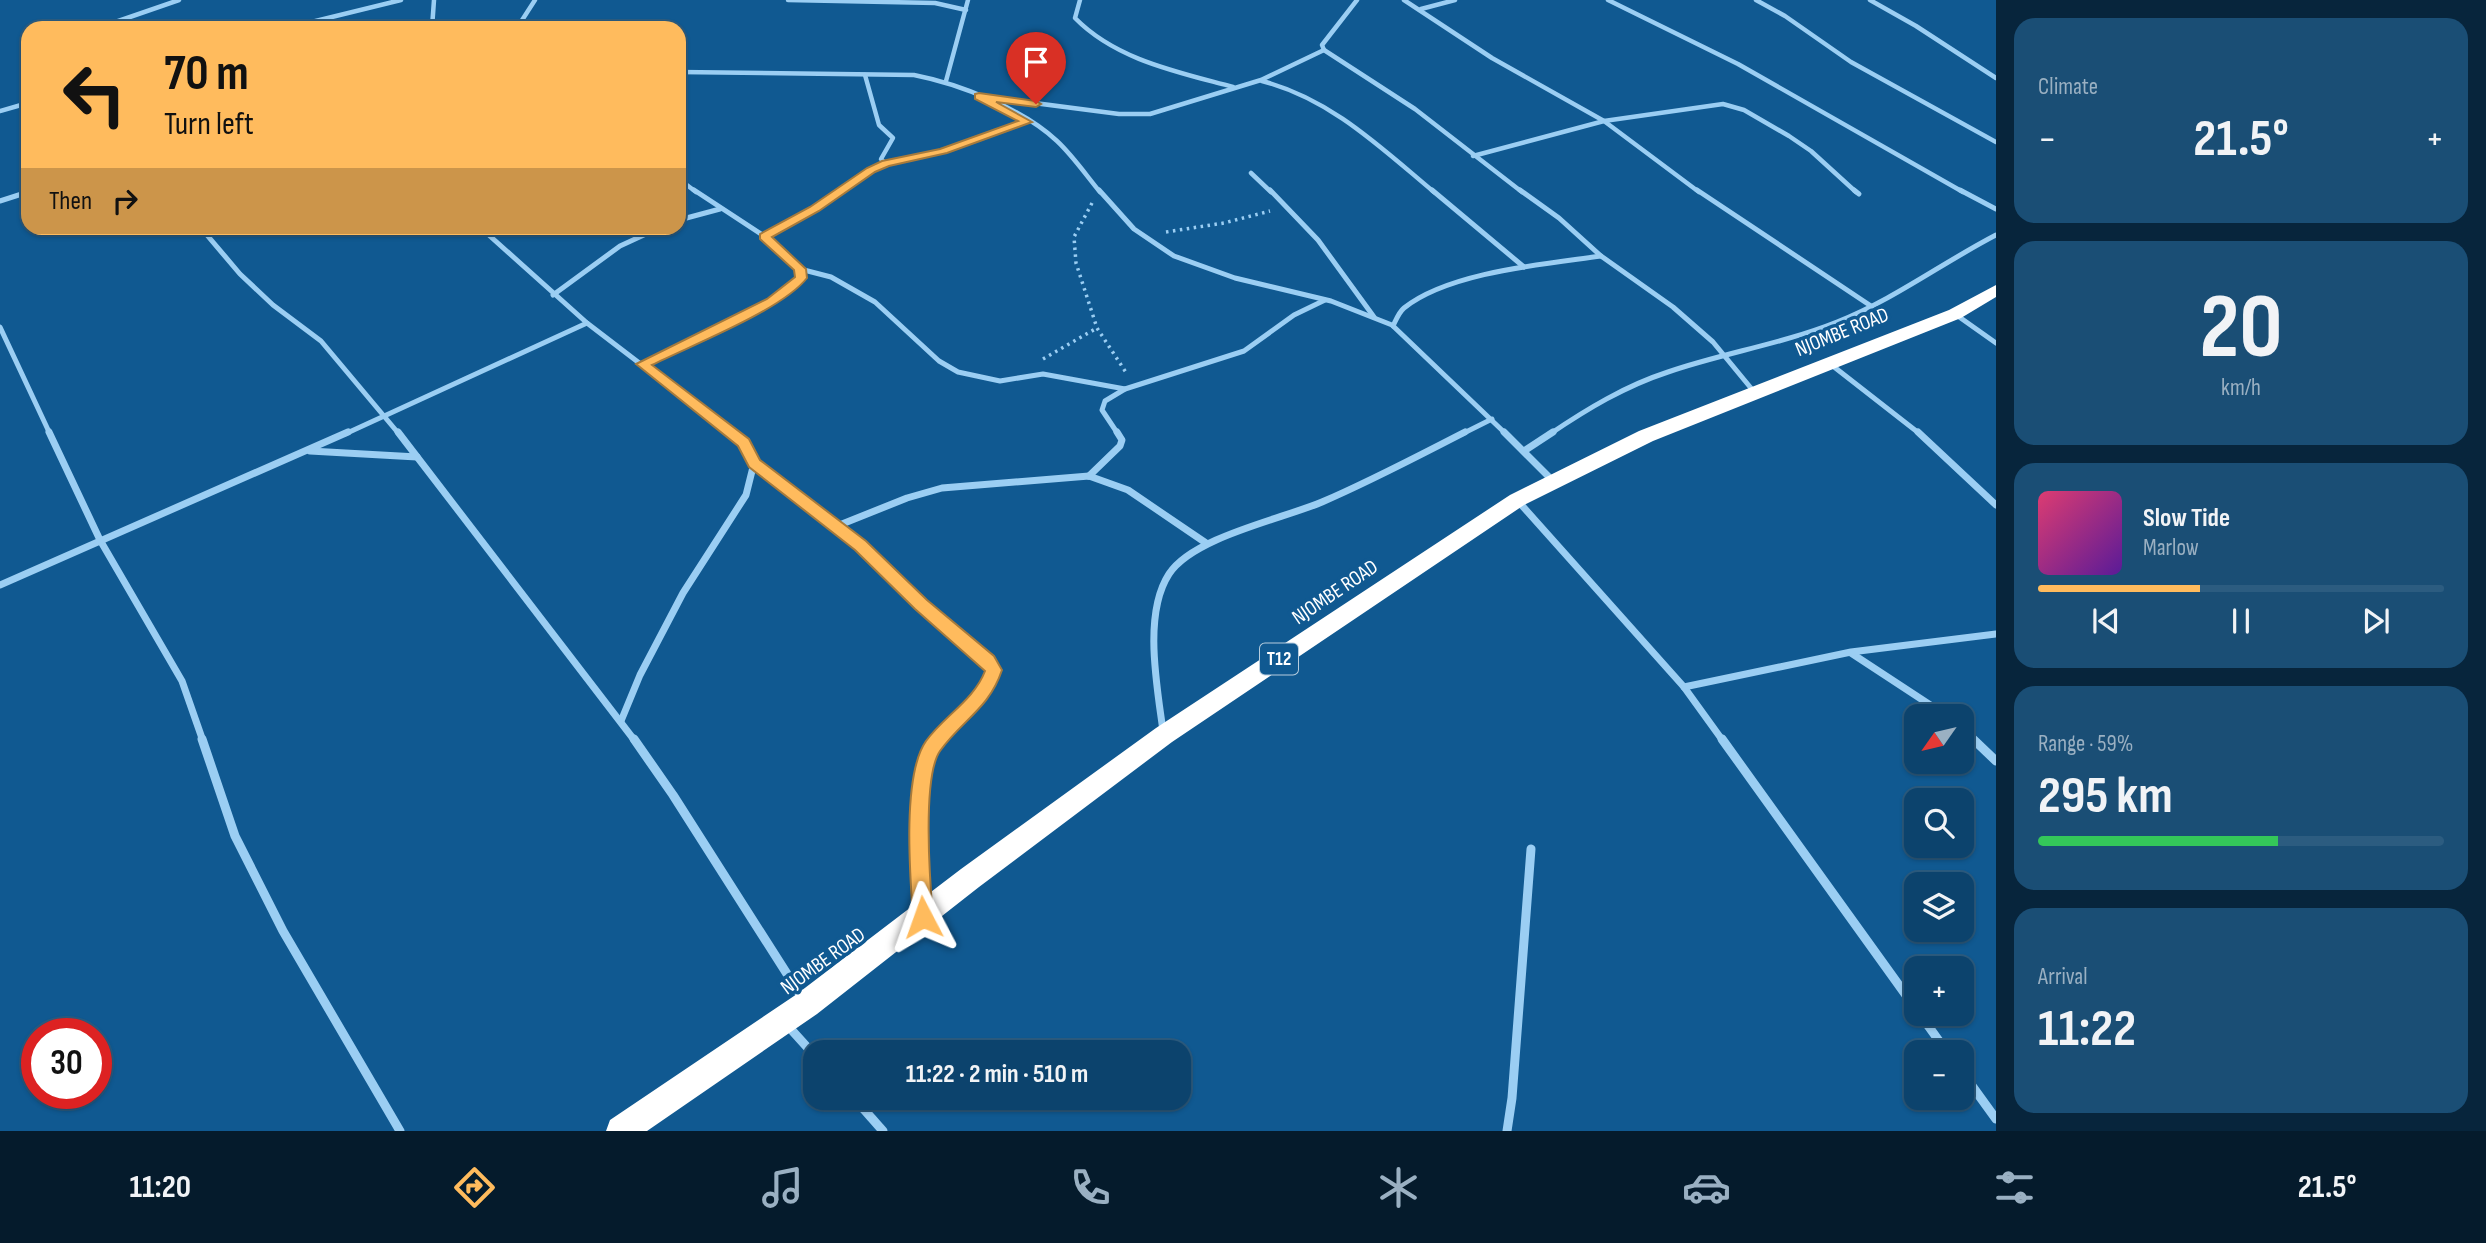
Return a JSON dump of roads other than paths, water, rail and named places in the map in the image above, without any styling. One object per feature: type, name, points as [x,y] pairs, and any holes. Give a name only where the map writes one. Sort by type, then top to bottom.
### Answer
[{"type":"highway","name":"NJOMBE ROAD","points":[[621,1131],[807,1004],[923,917],[970,878],[1164,736],[1517,500],[1646,436],[1955,314],[1996,290]]},
{"type":"street","points":[[118,21],[178,0]]},
{"type":"street","points":[[316,21],[401,0]]},
{"type":"street","points":[[432,21],[434,0]]},
{"type":"street","points":[[522,21],[536,0]]},
{"type":"street","points":[[788,0],[935,3],[966,9]]},
{"type":"street","points":[[946,81],[968,0]]},
{"type":"street","points":[[1080,0],[1075,18],[1110,45],[1160,67],[1233,87]]},
{"type":"street","points":[[1357,0],[1322,45],[1324,50],[1415,108],[1473,156],[1541,204],[1601,256],[1673,307],[1725,355],[1755,393]]},
{"type":"street","points":[[1404,0],[1492,58],[1604,121],[1700,192],[1871,306]]},
{"type":"street","points":[[1421,9],[1455,0]]},
{"type":"street","points":[[1608,0],[1738,64],[1895,155],[1996,209]]},
{"type":"street","points":[[1756,0],[1785,16],[1852,62],[1996,142]]},
{"type":"street","points":[[1870,0],[1916,26],[1996,78]]},
{"type":"street","points":[[979,96],[1134,115],[1150,114],[1261,80],[1324,50]]},
{"type":"street","points":[[686,72],[914,75],[946,81],[979,96],[1056,140],[1146,239],[1174,255],[1224,275],[1325,300],[1393,326],[1553,481]]},
{"type":"street","points":[[864,75],[879,125],[893,138],[882,154],[881,159],[886,164]]},
{"type":"street","points":[[1261,80],[1295,89],[1332,111],[1378,145],[1524,267]]},
{"type":"street","points":[[0,111],[21,105]]},
{"type":"street","points":[[1473,156],[1604,121],[1710,105],[1732,105],[1811,151],[1858,194]]},
{"type":"street","points":[[764,236],[814,209],[871,170],[943,151],[1026,122]]},
{"type":"street","points":[[1251,173],[1288,206],[1340,266],[1374,318]]},
{"type":"street","points":[[686,184],[764,236],[800,269],[831,277],[875,302],[939,361],[958,372],[1000,381],[1043,374],[1125,389]]},
{"type":"street","points":[[0,201],[21,194]]},
{"type":"street","points":[[686,218],[720,209]]},
{"type":"street","points":[[207,235],[240,274],[265,298],[321,341],[384,414],[621,721],[673,795],[807,1004]]},
{"type":"street","points":[[489,235],[587,323],[744,443],[754,463],[837,526],[921,604],[988,661],[994,670],[987,689],[932,747],[925,765],[918,847],[923,917]]},
{"type":"street","points":[[553,295],[620,246],[644,235]]},
{"type":"street","points":[[1524,452],[1609,397],[1644,380],[1725,355],[1794,338],[1840,321],[1996,235]]},
{"type":"street","points":[[1393,326],[1402,310],[1420,299],[1457,284],[1524,267],[1601,256]]},
{"type":"street","points":[[642,364],[772,302],[801,278],[800,269]]},
{"type":"street","points":[[1089,476],[1120,446],[1122,440],[1102,410],[1105,401],[1125,389],[1244,351],[1294,315],[1325,300]]},
{"type":"street","points":[[1955,314],[1996,343]]},
{"type":"street","points":[[0,585],[306,451],[587,323]]},
{"type":"street","points":[[0,327],[100,540],[181,681],[235,836],[283,931],[400,1131]]},
{"type":"street","points":[[1829,363],[1907,422],[1996,505]]},
{"type":"street","points":[[1164,736],[1154,653],[1157,609],[1169,573],[1206,543],[1248,526],[1287,517],[1320,503],[1492,419]]},
{"type":"street","points":[[306,451],[417,457]]},
{"type":"street","points":[[621,721],[640,675],[683,593],[746,495],[754,463]]},
{"type":"street","points":[[837,526],[907,498],[942,488],[1089,476],[1128,489],[1206,543]]},
{"type":"street","points":[[1517,500],[1684,687],[1904,992]]},
{"type":"street","points":[[1684,687],[1851,652],[1996,634]]},
{"type":"street","points":[[1851,652],[1929,704]]},
{"type":"street","points":[[1974,740],[1996,761]]},
{"type":"street","points":[[1507,1131],[1512,1098],[1531,849]]},
{"type":"street","points":[[783,1021],[803,1042]]},
{"type":"street","points":[[1974,1089],[1996,1119]]},
{"type":"street","points":[[864,1110],[883,1131]]}]
